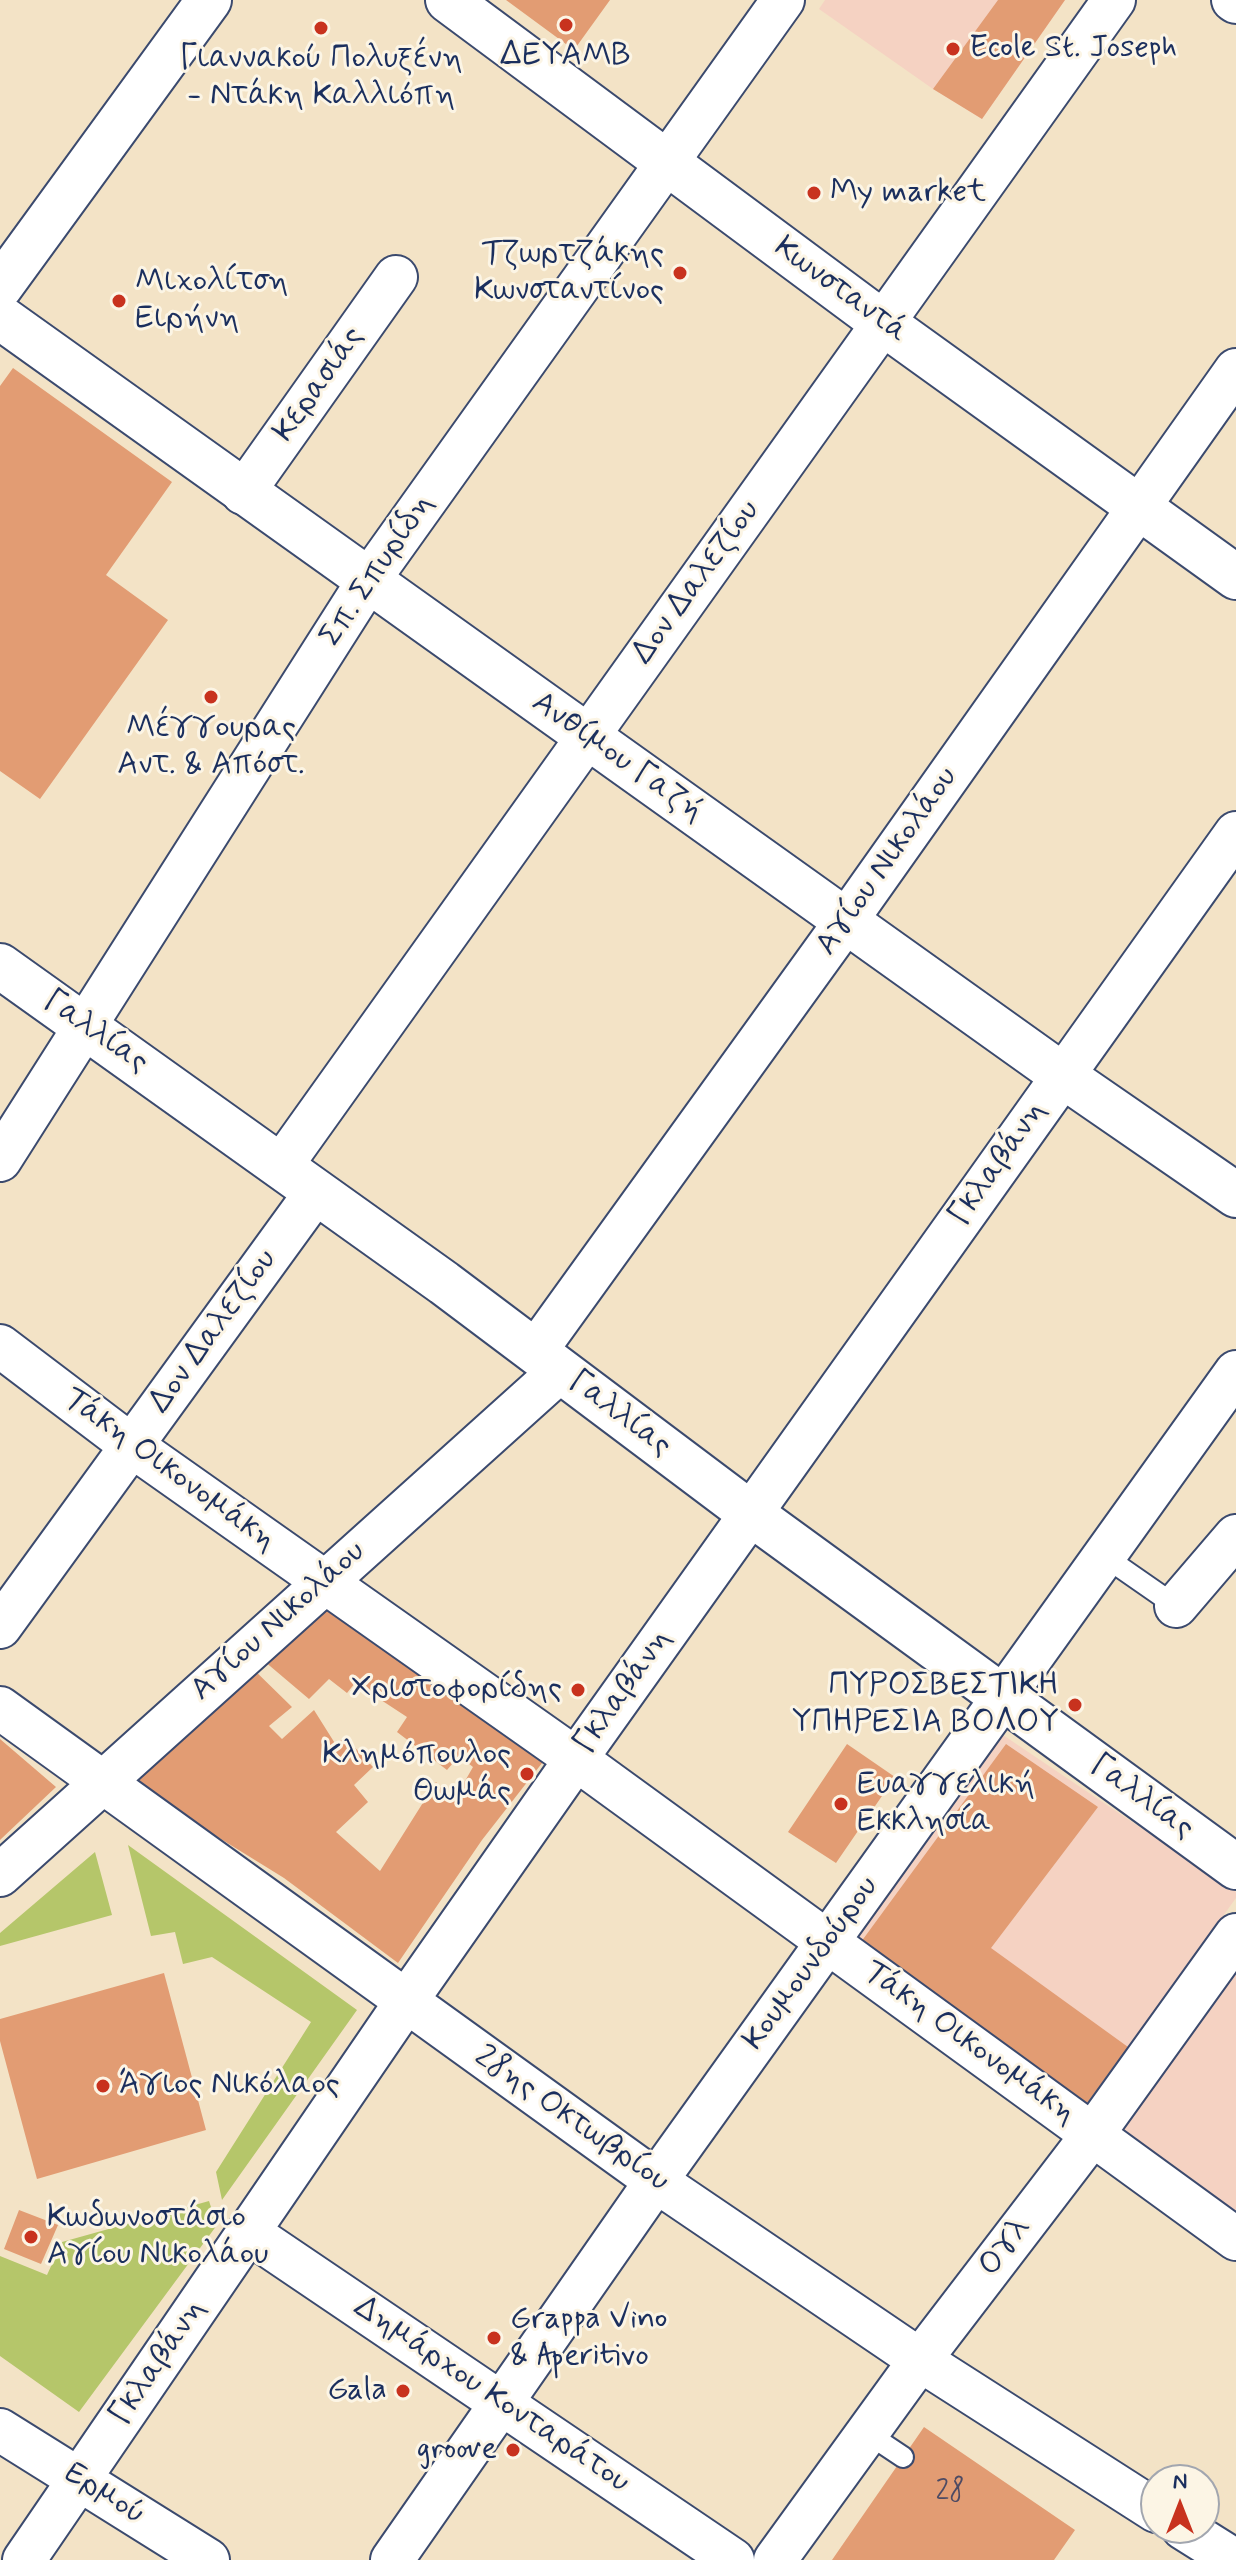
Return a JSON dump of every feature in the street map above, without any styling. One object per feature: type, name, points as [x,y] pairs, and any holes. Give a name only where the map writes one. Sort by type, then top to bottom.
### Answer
[{"type":"street","points":[[0,287],[209,0]]},
{"type":"street","name":"Κωνσταντά","points":[[448,0],[883,323],[1236,577]]},
{"type":"street","name":"Σπ. Σπυρίδη","points":[[0,1160],[368,581],[783,0]]},
{"type":"street","name":"Δον Δαλεζίου","points":[[281,1166],[1114,0]]},
{"type":"street","name":"Κερασιάς","points":[[243,493],[396,277]]},
{"type":"street","name":"Ανθίμου Γαζή","points":[[0,317],[1062,1075],[1236,1195]]},
{"type":"street","name":"Αγίου Νικολάου","points":[[0,1875],[323,1583],[548,1361],[846,921],[1236,370]]},
{"type":"street","name":"Γκλαβάνη","points":[[24,2560],[576,1759],[1236,833]]},
{"type":"street","name":"Γαλλίας","points":[[2,971],[85,1026],[444,1283],[750,1513],[1236,1867]]},
{"type":"street","name":"Δον Δαλεζίου","points":[[0,1627],[316,1192]]},
{"type":"street","name":"Τάκη Οικονομάκη","points":[[0,1346],[132,1446],[576,1759],[1236,2239]]},
{"type":"street","name":"Κουμουνδούρου","points":[[392,2560],[656,2181],[1236,1372]]},
{"type":"street","points":[[1176,1606],[1236,1536]]},
{"type":"street","name":"28ης Οκτωβρίου","points":[[0,1708],[405,2003],[656,2181],[920,2360],[1140,2501]]},
{"type":"street","name":"Ογλ","points":[[775,2560],[920,2360],[1093,2134],[1236,1935]]},
{"type":"street","name":"Δημάρχου Κονταράτου","points":[[248,2232],[733,2560]]},
{"type":"street","name":"Ερμού","points":[[0,2430],[208,2560]]},
{"type":"street","points":[[1208,2544],[1234,2560]]},
{"type":"lane","points":[[1104,1556],[1176,1606]]},
{"type":"lane","points":[[867,2433],[903,2457]]},
{"type":"shaded area","name":"Ecole St. Joseph","points":[[825,0],[1065,0],[982,119],[933,89],[819,9]]},
{"type":"shaded area","points":[[1003,1735],[1236,1892],[1236,1898],[1085,2106],[855,1937]]},
{"type":"shaded area","points":[[1236,1972],[1236,2220],[1120,2134]]},
{"type":"green space","points":[[128,1845],[357,2010],[222,2200],[216,2172],[311,2022],[212,1957],[183,1964],[175,1932],[151,1936]]},
{"type":"green space","points":[[95,1852],[112,1915],[0,1946],[0,1933]]},
{"type":"green space","points":[[209,2201],[217,2225],[79,2412],[0,2356],[0,2256],[47,2275],[62,2242]]},
{"type":"building","name":"ΔΕΥΑΜΒ","points":[[506,0],[610,0],[574,50]]},
{"type":"building","points":[[998,0],[1065,0],[982,119],[933,89]]},
{"type":"building","points":[[13,368],[172,482],[106,575],[168,620],[40,799],[0,771],[0,386]]},
{"type":"building","points":[[321,1595],[546,1758],[482,1840],[398,1963],[284,1878],[119,1776],[245,1661],[292,1707],[269,1726],[282,1739],[314,1710],[336,1745],[345,1737],[373,1767],[354,1785],[368,1802],[336,1832],[380,1871],[436,1782],[453,1802],[473,1767],[459,1756],[447,1770],[397,1732],[407,1717],[355,1683],[347,1693],[329,1679],[309,1699],[257,1655]]},
{"type":"building","points":[[0,1739],[56,1787],[0,1840]]},
{"type":"building","name":"Ευαγγελική Εκκλησία","points":[[847,1744],[895,1777],[836,1863],[788,1832]]},
{"type":"building","points":[[1006,1744],[1098,1807],[991,1948],[1128,2047],[1085,2106],[861,1942]]},
{"type":"building","name":"Άγιος Νικόλαος","points":[[164,1973],[206,2130],[37,2179],[0,2041],[0,2019]]},
{"type":"building","name":"Κωδωνοστάσιο Αγίου Νικολάου","points":[[19,2210],[58,2225],[41,2264],[4,2249]]},
{"type":"building","points":[[924,2427],[1075,2530],[1054,2560],[832,2560]]},
{"type":"place","name":"ΔΕΥΑΜΒ","points":[[566,25]]},
{"type":"place","name":"Γιαννακού Πολυξένη - Ντάκη Καλλιόπη","points":[[321,28]]},
{"type":"place","name":"Ecole St. Joseph","points":[[953,49]]},
{"type":"place","name":"My market","points":[[814,193]]},
{"type":"place","name":"Τζωρτζάκης Κωνσταντίνος","points":[[680,273]]},
{"type":"place","name":"Μιχολίτση Ειρήνη","points":[[119,301]]},
{"type":"place","name":"Μέγγουρας Αντ. & Απόστ.","points":[[211,697]]},
{"type":"place","name":"Χριστοφορίδης","points":[[578,1690]]},
{"type":"place","name":"ΠΥΡΟΣΒΕΣΤΙΚΗ ΥΠΗΡΕΣΙΑ ΒΟΛΟΥ","points":[[1075,1705]]},
{"type":"place","name":"Κλημόπουλος Θωμάς","points":[[527,1774]]},
{"type":"place","name":"Ευαγγελική Εκκλησία","points":[[841,1804]]},
{"type":"place","name":"Άγιος Νικόλαος","points":[[103,2086]]},
{"type":"place","name":"Κωδωνοστάσιο Αγίου Νικολάου","points":[[31,2237]]},
{"type":"place","name":"Grappa Vino & Aperitivo","points":[[494,2338]]},
{"type":"place","name":"Gala","points":[[403,2391]]},
{"type":"place","name":"groove","points":[[513,2450]]}]
